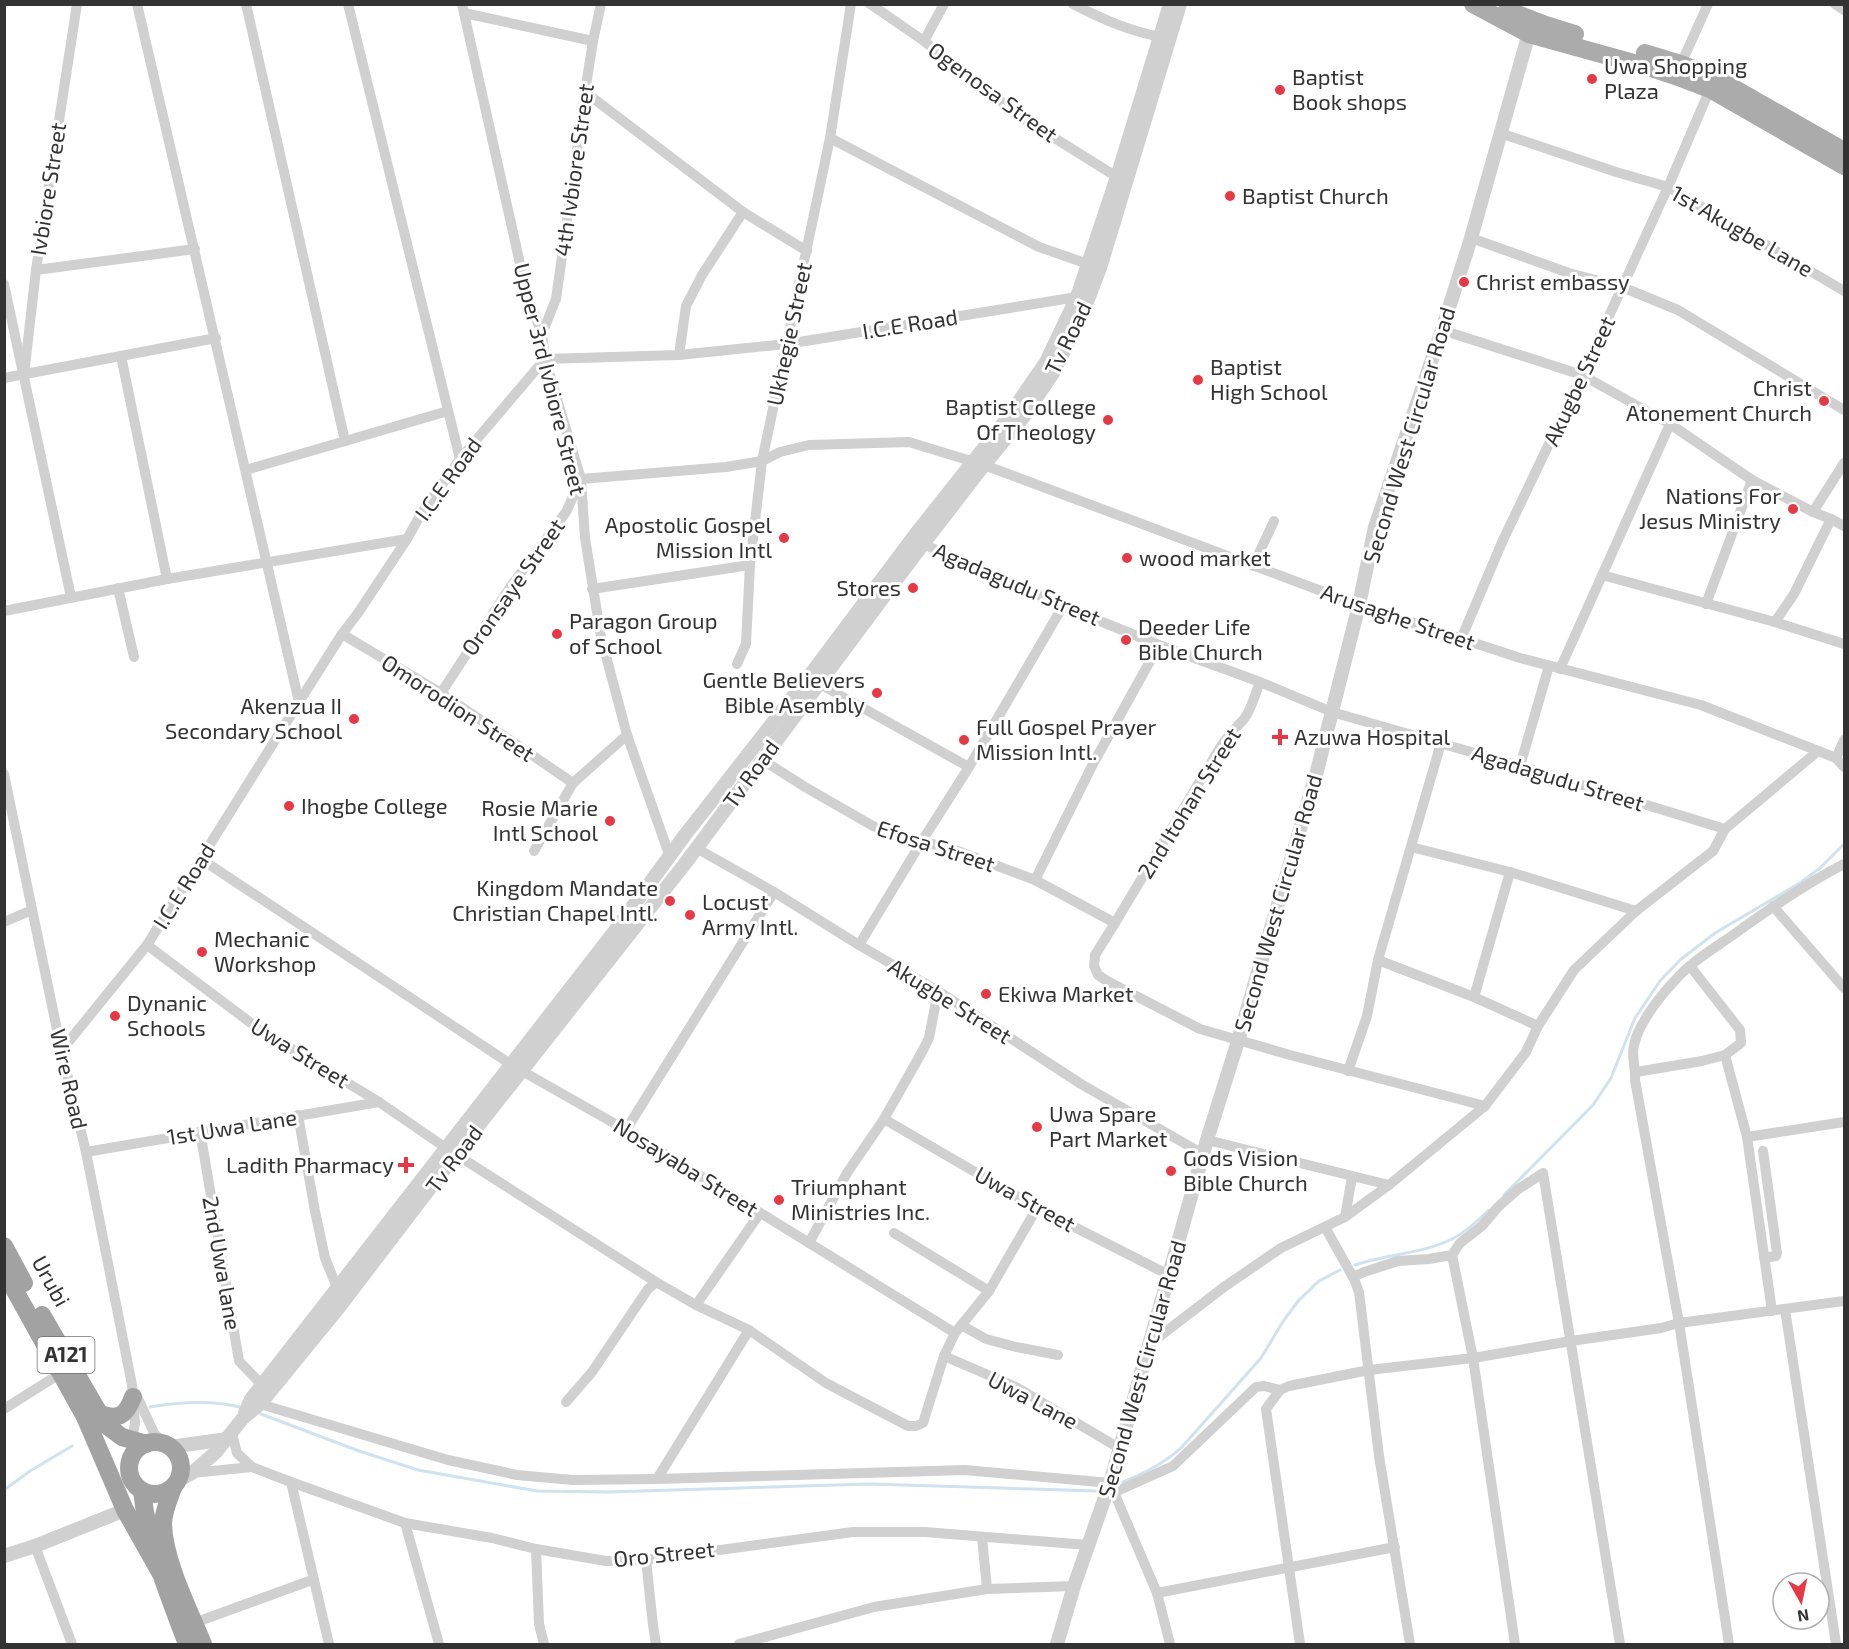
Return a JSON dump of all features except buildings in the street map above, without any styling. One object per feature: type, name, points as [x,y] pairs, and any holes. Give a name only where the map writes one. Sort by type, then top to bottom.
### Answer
[{"type":"highway","name":"Urubi","points":[[4,1246],[92,1415]]},
{"type":"highway","name":"Urubi","points":[[4,1271],[72,1393],[92,1415],[137,1446]]},
{"type":"highway","points":[[92,1415],[112,1417],[125,1414],[129,1408],[132,1391]]},
{"type":"highway","name":"A121","points":[[92,1415],[106,1441],[142,1491],[145,1517],[159,1572]]},
{"type":"highway","name":"A121","points":[[92,1415],[126,1510],[159,1572],[187,1644]]},
{"type":"highway","points":[[130,1473],[131,1459],[137,1446],[152,1443],[167,1446],[177,1454],[181,1463],[181,1480],[166,1505],[163,1523],[173,1570],[203,1644]]},
{"type":"highway","points":[[142,1491],[158,1494],[166,1492],[181,1480]]},
{"type":"main road","points":[[1473,4],[1531,27],[1710,89],[1845,166]]},
{"type":"main road","points":[[1494,4],[1531,27],[1681,64],[1716,78],[1845,151]]},
{"type":"street","name":"Ivbiore Street","points":[[24,375],[36,270],[77,4]]},
{"type":"street","points":[[137,4],[299,702]]},
{"type":"street","points":[[246,4],[345,441]]},
{"type":"street","points":[[348,4],[460,459]]},
{"type":"street","name":"4th Ivbiore Street","points":[[542,333],[556,299],[585,93],[601,4]]},
{"type":"street","name":"Ukhegie Street","points":[[737,664],[746,644],[750,565],[762,461],[830,138],[851,4]]},
{"type":"street","name":"Ogenosa Street","points":[[870,4],[924,41],[1021,117],[1117,177]]},
{"type":"street","points":[[924,41],[944,4]]},
{"type":"street","points":[[1073,4],[1129,30],[1161,37]]},
{"type":"street","name":"Tv Road","points":[[181,1480],[208,1460],[229,1437],[243,1418],[251,1399],[517,1068],[650,908],[923,543],[979,463],[1046,362],[1077,297],[1117,177],[1170,4]]},
{"type":"street","name":"Tv Road","points":[[517,1068],[637,900],[918,531],[1022,419],[1053,373],[1082,315],[1103,257],[1180,4]]},
{"type":"street","points":[[1681,64],[1708,4]]},
{"type":"street","points":[[1835,4],[1845,10]]},
{"type":"street","points":[[463,9],[593,41]]},
{"type":"street","name":"Upper 3rd Ivbiore Street","points":[[463,9],[527,295],[542,333],[545,359],[581,479],[585,538],[601,637],[627,735],[670,857]]},
{"type":"street","name":"Second West Circular Road","points":[[1058,1644],[1088,1545],[1113,1487],[1119,1448],[1151,1343],[1207,1140],[1317,771],[1359,605],[1375,527],[1471,238],[1531,27]]},
{"type":"street","name":"Akugbe Street","points":[[1461,639],[1503,540],[1582,375],[1710,89]]},
{"type":"street","points":[[585,93],[743,212],[807,251]]},
{"type":"street","name":"1st Akugbe Lane","points":[[1500,133],[1668,187],[1845,291]]},
{"type":"street","points":[[830,138],[1039,247],[1088,264]]},
{"type":"street","points":[[679,355],[686,306],[702,275],[743,212]]},
{"type":"street","points":[[1471,238],[1569,273],[1622,287],[1678,309],[1845,410]]},
{"type":"street","points":[[36,270],[195,249]]},
{"type":"street","points":[[4,284],[71,597]]},
{"type":"street","name":"I.C.E Road","points":[[61,1051],[147,945],[342,634],[358,614],[421,514],[460,459],[545,359],[679,355],[787,344],[1077,297]]},
{"type":"street","points":[[1442,330],[1582,375],[1670,424],[1752,480],[1845,526]]},
{"type":"street","points":[[4,378],[216,338]]},
{"type":"street","points":[[121,356],[167,579]]},
{"type":"street","points":[[246,470],[448,411]]},
{"type":"street","points":[[1520,766],[1555,667],[1602,575],[1670,424]]},
{"type":"street","name":"Arusaghe Street","points":[[581,479],[726,467],[762,461],[780,452],[809,445],[909,442],[979,463],[1359,605],[1520,658],[1701,705],[1836,758]]},
{"type":"street","points":[[1813,512],[1845,463]]},
{"type":"street","name":"Oronsaye Street","points":[[441,693],[511,586],[566,512],[581,479]]},
{"type":"street","points":[[1706,604],[1752,480]]},
{"type":"street","points":[[1775,622],[1794,594],[1831,519]]},
{"type":"street","points":[[1253,567],[1274,520]]},
{"type":"street","points":[[4,611],[167,579],[407,539]]},
{"type":"street","name":"Agadagudu Street","points":[[923,543],[1063,606],[1332,712],[1520,766],[1725,829]]},
{"type":"street","points":[[592,589],[750,565]]},
{"type":"street","points":[[1602,575],[1775,622],[1845,644]]},
{"type":"street","points":[[118,588],[134,657]]},
{"type":"street","points":[[859,945],[969,767],[1063,606]]},
{"type":"street","name":"Omorodion Street","points":[[342,634],[441,693],[573,783]]},
{"type":"street","points":[[1035,880],[1093,764],[1159,645]]},
{"type":"street","name":"2nd Itohan Street","points":[[1238,1041],[1200,1029],[1107,981],[1098,975],[1094,966],[1095,955],[1221,746],[1251,708],[1260,682]]},
{"type":"street","points":[[818,683],[969,767]]},
{"type":"street","points":[[534,851],[573,783],[627,735]]},
{"type":"street","points":[[1845,740],[1836,758],[1845,767]]},
{"type":"street","points":[[1348,1071],[1367,1017],[1378,960],[1441,743]]},
{"type":"street","points":[[1151,1343],[1224,1287],[1281,1248],[1345,1217],[1389,1185],[1485,1106],[1526,1052],[1538,1026],[1574,970],[1636,911],[1713,851],[1725,829],[1818,751]]},
{"type":"street","name":"Efosa Street","points":[[761,759],[805,788],[873,826],[897,837],[947,847],[1035,880],[1115,923]]},
{"type":"street","name":"Wire Road","points":[[4,774],[61,1051],[86,1152],[132,1391],[137,1446]]},
{"type":"street","points":[[1411,847],[1510,872],[1636,911]]},
{"type":"street","name":"Akugbe Street","points":[[696,848],[774,892],[938,992],[1080,1084],[1203,1154]]},
{"type":"street","name":"Nosayaba Street","points":[[201,859],[517,1068],[626,1130],[809,1243],[958,1329],[1016,1347],[1058,1355]]},
{"type":"street","points":[[1729,1644],[1679,1323],[1632,1057],[1634,1044],[1647,1015],[1680,974],[1773,906],[1845,864]]},
{"type":"street","points":[[1474,997],[1510,872]]},
{"type":"street","points":[[626,1130],[774,892]]},
{"type":"street","points":[[637,900],[650,908]]},
{"type":"street","points":[[1773,906],[1845,988]]},
{"type":"street","points":[[4,922],[32,910]]},
{"type":"street","name":"Uwa Street","points":[[147,945],[259,1029],[379,1102],[451,1151],[656,1282],[696,1305],[749,1330],[826,1383],[908,1426],[923,1423],[944,1356]]},
{"type":"street","points":[[1378,960],[1474,997],[1538,1026]]},
{"type":"street","points":[[1636,1072],[1725,1055],[1741,1043],[1740,1030],[1690,966]]},
{"type":"street","points":[[809,1243],[847,1173],[884,1119],[929,1038],[938,992]]},
{"type":"street","points":[[1238,1041],[1485,1106]]},
{"type":"street","points":[[1725,1055],[1747,1137],[1772,1311]]},
{"type":"street","name":"1st Uwa Lane","points":[[86,1152],[379,1102]]},
{"type":"street","points":[[298,1115],[325,1258],[338,1290]]},
{"type":"street","name":"Uwa Street","points":[[884,1119],[1037,1208],[1169,1275]]},
{"type":"street","points":[[1747,1137],[1845,1122]]},
{"type":"street","name":"2nd Uwa lane","points":[[200,1131],[239,1361],[263,1386]]},
{"type":"street","points":[[1207,1140],[1389,1185]]},
{"type":"street","name":"Tv Road","points":[[243,1418],[260,1404],[360,1280],[451,1151]]},
{"type":"street","points":[[1763,1151],[1777,1253],[1776,1256],[1764,1258]]},
{"type":"street","points":[[1353,1277],[1398,1261],[1452,1255],[1460,1244],[1482,1226],[1517,1190],[1543,1173],[1620,1644]]},
{"type":"street","points":[[1345,1217],[1352,1177]]},
{"type":"street","points":[[944,1356],[958,1329],[989,1291],[1037,1208]]},
{"type":"street","points":[[696,1305],[760,1213]]},
{"type":"street","points":[[1325,1227],[1359,1292],[1379,1456],[1410,1644]]},
{"type":"street","points":[[894,1233],[989,1291]]},
{"type":"street","points":[[1452,1255],[1473,1358],[1515,1644]]},
{"type":"street","points":[[566,1402],[592,1372],[648,1289],[656,1282]]},
{"type":"street","points":[[1300,1644],[1266,1409],[1280,1390],[1289,1386],[1369,1370],[1473,1358],[1679,1323],[1845,1300]]},
{"type":"street","points":[[1785,1309],[1836,1644]]},
{"type":"street","points":[[657,1479],[749,1330]]},
{"type":"street","name":"Uwa Lane","points":[[944,1356],[1016,1387],[1119,1448]]},
{"type":"street","points":[[4,1409],[61,1373]]},
{"type":"street","points":[[260,1404],[448,1460],[517,1475],[573,1480],[965,1470],[1113,1487],[1173,1466],[1256,1387],[1264,1386],[1280,1390]]},
{"type":"street","name":"Wire Road","points":[[132,1391],[154,1432],[167,1446]]},
{"type":"street","points":[[167,1446],[229,1437],[237,1452],[252,1467]]},
{"type":"street","name":"Oro Street","points":[[181,1480],[252,1467],[405,1523],[606,1561],[646,1560],[853,1532],[925,1532],[1088,1545]]},
{"type":"street","points":[[291,1482],[312,1580],[329,1644]]},
{"type":"street","points":[[1113,1487],[1157,1593],[1169,1644]]},
{"type":"street","points":[[4,1556],[126,1510]]},
{"type":"street","points":[[405,1523],[440,1644]]},
{"type":"street","points":[[982,1537],[987,1588]]},
{"type":"street","points":[[35,1546],[72,1644]]},
{"type":"street","points":[[1157,1593],[1395,1547]]},
{"type":"street","points":[[536,1549],[539,1624],[544,1644]]},
{"type":"street","points":[[646,1560],[652,1625],[657,1644]]},
{"type":"street","points":[[194,1623],[312,1580]]},
{"type":"street","points":[[739,1644],[874,1607],[987,1588],[1074,1586]]},
{"type":"waterway","points":[[1504,1195],[1593,1105],[1611,1078],[1635,1018],[1660,981],[1680,960],[1715,933],[1800,883],[1820,868],[1844,844]]},
{"type":"waterway","points":[[1355,1265],[1440,1244],[1462,1233],[1489,1210]]},
{"type":"waterway","points":[[1123,1482],[1154,1467],[1182,1447],[1261,1358],[1299,1300],[1319,1281],[1340,1270]]},
{"type":"waterway","points":[[150,1407],[196,1403],[232,1405],[243,1408]]},
{"type":"waterway","points":[[261,1414],[359,1451],[418,1470],[537,1491],[608,1492],[869,1484],[1096,1491]]},
{"type":"waterway","points":[[4,1490],[30,1471],[72,1446]]},
{"type":"place","name":"Uwa Shopping Plaza","points":[[1592,79]]},
{"type":"place","name":"Baptist Book shops","points":[[1280,90]]},
{"type":"place","name":"Baptist Church","points":[[1230,196]]},
{"type":"place","name":"Christ embassy","points":[[1464,282]]},
{"type":"place","name":"Baptist High School","points":[[1198,380]]},
{"type":"place","name":"Christ Atonement Church","points":[[1824,401]]},
{"type":"place","name":"Baptist College Of Theology","points":[[1108,420]]},
{"type":"place","name":"Nations For Jesus Ministry","points":[[1793,509]]},
{"type":"place","name":"Apostolic Gospel Mission Intl","points":[[784,538]]},
{"type":"place","name":"wood market","points":[[1127,558]]},
{"type":"place","name":"Stores","points":[[913,588]]},
{"type":"place","name":"Paragon Group of School","points":[[557,634]]},
{"type":"place","name":"Deeder Life Bible Church","points":[[1126,640]]},
{"type":"place","name":"Gentle Believers Bible Asembly","points":[[877,693]]},
{"type":"place","name":"Akenzua II Secondary School","points":[[354,719]]},
{"type":"place","name":"Azuwa Hospital","points":[[1280,737]]},
{"type":"place","name":"Full Gospel Prayer Mission Intl.","points":[[964,740]]},
{"type":"place","name":"Ihogbe College","points":[[289,806]]},
{"type":"place","name":"Rosie Marie Intl School","points":[[610,821]]},
{"type":"place","name":"Kingdom Mandate Christian Chapel Intl.","points":[[670,901]]},
{"type":"place","name":"Locust Army Intl.","points":[[690,915]]},
{"type":"place","name":"Mechanic Workshop","points":[[202,952]]},
{"type":"place","name":"Ekiwa Market","points":[[986,994]]},
{"type":"place","name":"Dynanic Schools","points":[[115,1016]]},
{"type":"place","name":"Uwa Spare Part Market","points":[[1037,1127]]},
{"type":"place","name":"Ladith Pharmacy","points":[[406,1165]]},
{"type":"place","name":"Gods Vision Bible Church","points":[[1171,1171]]},
{"type":"place","name":"Triumphant Ministries Inc.","points":[[779,1200]]}]
